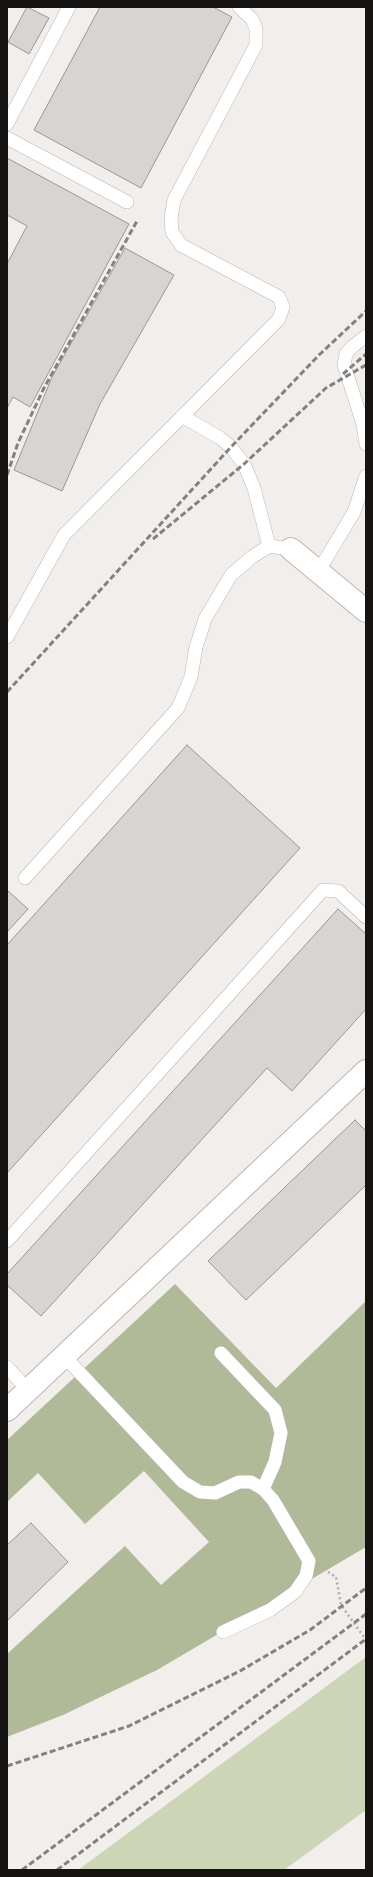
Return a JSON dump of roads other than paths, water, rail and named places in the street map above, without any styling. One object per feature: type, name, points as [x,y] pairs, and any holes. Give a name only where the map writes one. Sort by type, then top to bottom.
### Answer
[{"type":"street","points":[[291,550],[366,611]]},
{"type":"street","points":[[7,1410],[366,1071]]},
{"type":"lane","points":[[7,124],[69,7]]},
{"type":"lane","points":[[7,637],[64,535],[279,319],[283,308],[279,297],[181,245],[172,232],[171,218],[174,200],[256,45],[256,29],[252,19],[239,7]]},
{"type":"lane","points":[[7,138],[127,202]]},
{"type":"lane","points":[[366,336],[352,346],[346,354],[344,364],[363,424],[366,444]]},
{"type":"lane","points":[[182,416],[220,438],[232,447],[244,464],[254,488],[269,546]]},
{"type":"lane","points":[[318,572],[354,512],[366,476]]},
{"type":"lane","points":[[25,878],[178,708],[191,677],[196,647],[205,619],[231,575],[252,557],[269,546],[291,550]]},
{"type":"lane","points":[[7,1241],[323,890],[338,891],[366,917]]},
{"type":"lane","points":[[221,1353],[275,1410],[281,1433],[275,1462],[263,1489]]},
{"type":"lane","points":[[64,1356],[183,1482],[200,1492],[215,1493],[239,1482],[251,1482],[263,1489],[273,1500],[309,1561],[306,1576],[295,1592],[270,1610],[223,1632]]},
{"type":"lane","points":[[7,1367],[28,1390]]},
{"type":"railway","points":[[7,475],[18,443],[44,388],[137,221]]},
{"type":"railway","points":[[7,692],[231,447],[319,355],[366,311]]},
{"type":"railway","points":[[343,374],[366,354]]},
{"type":"railway","points":[[153,539],[244,464],[326,388],[366,365]]},
{"type":"railway","points":[[7,1766],[129,1726],[240,1671],[310,1630],[366,1588]]},
{"type":"railway","points":[[22,1870],[366,1614]]},
{"type":"railway","points":[[57,1870],[366,1639]]}]
